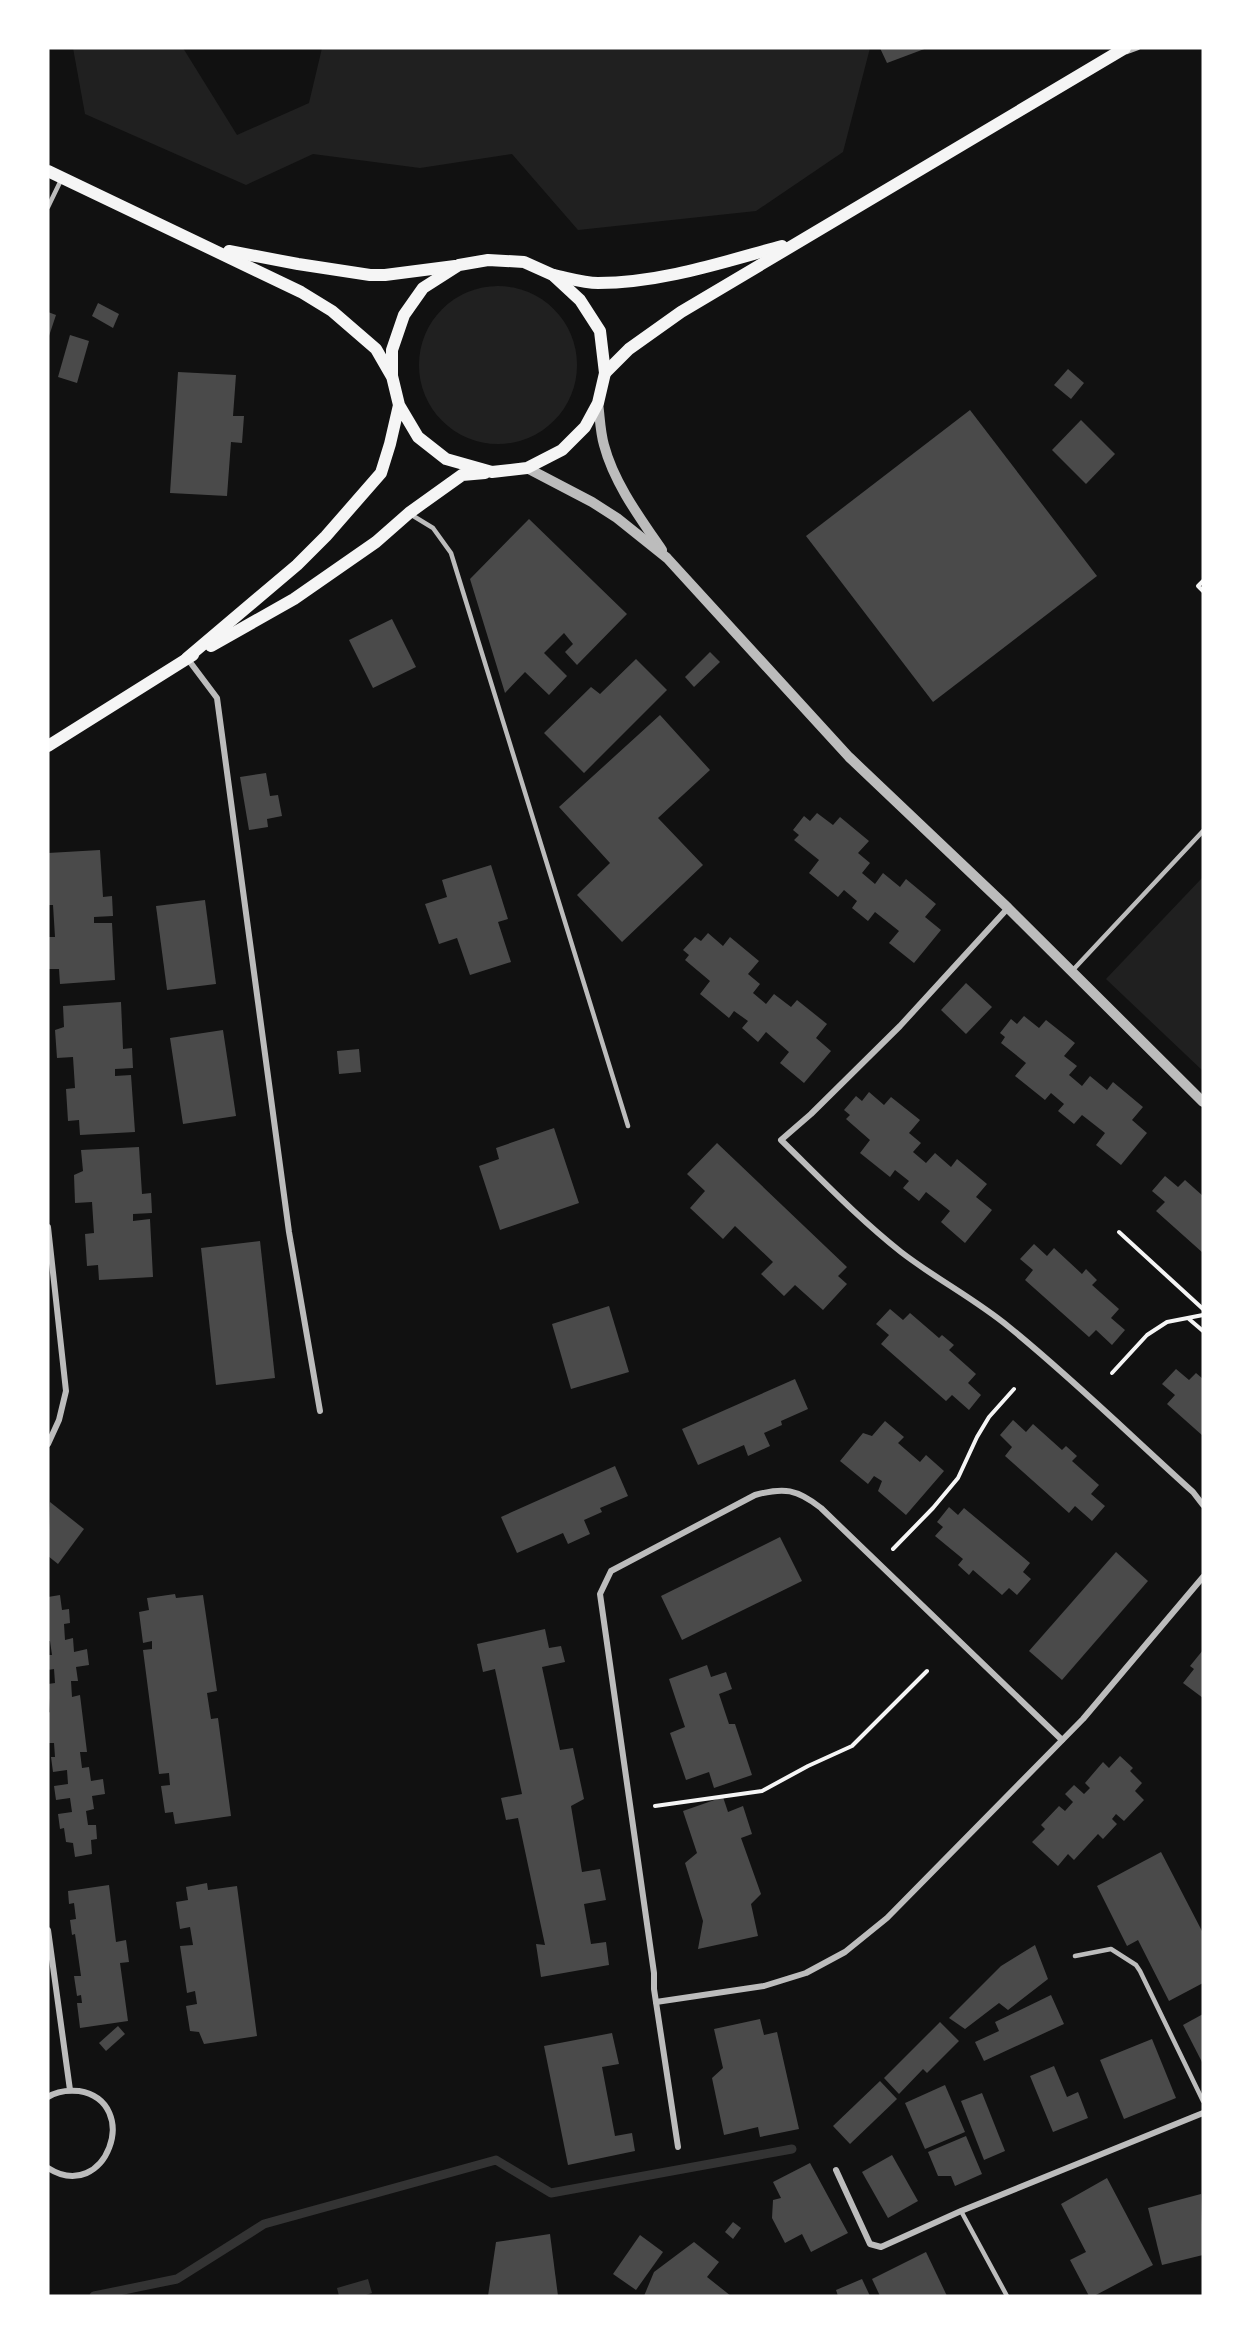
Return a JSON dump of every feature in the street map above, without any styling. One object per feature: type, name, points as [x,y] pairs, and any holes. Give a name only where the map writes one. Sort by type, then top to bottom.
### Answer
[{"type":"main road","points":[[605,373],[628,349],[650,332],[795,242],[1125,48]]},
{"type":"main road","points":[[48,171],[301,292],[332,311],[376,349],[392,376]]},
{"type":"main road","points":[[210,247],[370,275],[385,275],[488,260],[524,262],[553,275],[596,283],[681,273],[795,242]]},
{"type":"main road","points":[[459,265],[423,288],[404,315],[392,350],[392,376],[399,405],[418,436],[446,459],[492,472]]},
{"type":"main road","points":[[48,746],[187,658],[294,600],[376,542],[409,513],[462,475],[527,468],[562,450],[585,427],[598,403],[605,373],[600,331],[580,300],[553,275]]},
{"type":"main road","points":[[187,658],[297,565],[381,473],[399,405]]},
{"type":"street","points":[[598,403],[604,445],[615,473],[626,495],[667,558],[849,757],[1008,908],[1203,1102]]},
{"type":"street","points":[[527,468],[592,502],[667,558]]},
{"type":"street","points":[[187,658],[217,698],[289,1232],[320,1411]]},
{"type":"street","points":[[1008,908],[900,1026],[811,1114],[781,1140],[892,1244],[1010,1328],[1193,1492],[1203,1505]]},
{"type":"street","points":[[48,1227],[66,1391],[60,1420],[48,1444]]},
{"type":"street","points":[[678,2146],[600,1594],[611,1571],[755,1495],[781,1490],[806,1496],[1062,1740]]},
{"type":"street","points":[[656,2002],[764,1986],[806,1973],[844,1952],[887,1918],[1083,1719],[1203,1577]]},
{"type":"street","points":[[48,1930],[70,2090]]},
{"type":"street","points":[[48,2097],[54,2093],[70,2090],[87,2092],[101,2102],[110,2115],[114,2132],[111,2149],[102,2163],[88,2172],[72,2176],[48,2168]]},
{"type":"street","points":[[836,2170],[870,2244],[881,2247],[961,2211],[1203,2113]]},
{"type":"lane","points":[[1107,59],[1138,48]]},
{"type":"lane","points":[[48,207],[62,178]]},
{"type":"lane","points":[[409,513],[433,528],[451,553],[628,1126]]},
{"type":"lane","points":[[1072,971],[1203,831]]},
{"type":"lane","points":[[1075,1956],[1111,1949],[1136,1965],[1203,2101]]},
{"type":"lane","points":[[961,2211],[1007,2296]]},
{"type":"path","points":[[1203,580],[1198,586],[1203,591]]},
{"type":"path","points":[[1119,1232],[1203,1309]]},
{"type":"path","points":[[1112,1372],[1147,1335],[1167,1322],[1203,1315]]},
{"type":"path","points":[[1189,1319],[1203,1331]]},
{"type":"path","points":[[893,1549],[933,1508],[958,1478],[989,1417],[1014,1389]]},
{"type":"path","points":[[655,1806],[762,1791],[852,1746],[927,1671]]},
{"type":"shaded area","points":[[73,48],[183,48],[237,135],[309,103],[322,48],[870,48],[843,152],[756,211],[578,230],[512,154],[420,168],[313,154],[246,185],[85,114]]},
{"type":"shaded area","points":[[498,286],[513,287],[528,292],[542,299],[554,309],[564,321],[571,335],[576,350],[576,380],[571,395],[564,409],[554,421],[542,431],[528,438],[513,443],[498,444],[483,443],[468,438],[454,431],[442,421],[432,409],[425,395],[420,380],[419,365],[420,350],[425,335],[432,321],[442,309],[454,299],[468,292],[483,287]]},
{"type":"shaded area","points":[[1203,877],[1203,1071],[1106,979]]},
{"type":"shaded area","points":[[368,2279],[372,2293],[363,2296],[339,2296],[337,2288]]},
{"type":"building","points":[[880,48],[927,48],[887,63]]},
{"type":"building","points":[[98,303],[119,314],[113,328],[92,316]]},
{"type":"building","points":[[48,312],[56,315],[48,339]]},
{"type":"building","points":[[70,335],[89,341],[77,383],[58,377]]},
{"type":"building","points":[[1068,369],[1084,383],[1071,399],[1054,385]]},
{"type":"building","points":[[178,372],[236,375],[233,416],[244,416],[242,443],[231,442],[227,496],[170,493]]},
{"type":"building","points":[[970,410],[1097,576],[933,702],[806,536]]},
{"type":"building","points":[[1081,420],[1115,454],[1086,484],[1052,450]]},
{"type":"building","points":[[529,519],[627,614],[577,665],[565,652],[573,644],[564,633],[544,653],[567,676],[549,695],[525,672],[505,693],[470,579]]},
{"type":"building","points":[[392,619],[416,667],[373,688],[349,640]]},
{"type":"building","points":[[710,652],[720,662],[694,687],[685,677]]},
{"type":"building","points":[[636,659],[667,690],[584,773],[544,733],[591,687],[600,694]]},
{"type":"building","points":[[660,715],[710,770],[658,818],[703,865],[622,942],[577,895],[610,863],[559,807]]},
{"type":"building","points":[[266,773],[270,796],[278,795],[282,816],[267,819],[268,827],[249,830],[240,777]]},
{"type":"building","points":[[817,813],[833,825],[840,817],[869,841],[858,853],[870,863],[862,873],[875,884],[883,873],[900,887],[906,879],[936,904],[925,917],[941,930],[914,963],[889,943],[899,931],[875,912],[868,921],[852,908],[857,901],[844,890],[838,897],[809,873],[819,860],[794,840],[799,835],[793,830],[804,816],[810,821]]},
{"type":"building","points":[[100,850],[103,897],[112,896],[113,916],[94,917],[94,923],[112,923],[115,980],[60,984],[59,969],[48,969],[48,937],[55,937],[53,905],[48,905],[48,853]]},
{"type":"building","points":[[491,865],[508,919],[498,922],[511,962],[470,975],[457,938],[439,944],[425,904],[447,897],[442,880]]},
{"type":"building","points":[[205,900],[216,984],[167,990],[156,906]]},
{"type":"building","points":[[708,933],[723,946],[730,937],[759,961],[748,974],[760,984],[753,993],[766,1004],[774,994],[791,1007],[797,1000],[827,1024],[816,1038],[831,1051],[804,1083],[780,1063],[789,1052],[766,1032],[758,1042],[742,1028],[748,1021],[734,1011],[729,1018],[700,994],[710,981],[685,960],[689,955],[683,950],[695,937],[701,941]]},
{"type":"building","points":[[966,983],[992,1007],[966,1034],[941,1010]]},
{"type":"building","points":[[121,1002],[123,1049],[132,1048],[133,1068],[115,1069],[115,1076],[131,1075],[135,1132],[80,1135],[79,1120],[68,1121],[66,1089],[75,1088],[73,1057],[57,1058],[55,1030],[64,1027],[63,1006]]},
{"type":"building","points":[[1024,1016],[1039,1028],[1046,1020],[1075,1043],[1064,1056],[1077,1066],[1069,1075],[1082,1086],[1090,1076],[1107,1090],[1113,1082],[1143,1107],[1132,1120],[1147,1133],[1121,1165],[1096,1145],[1105,1133],[1082,1115],[1074,1124],[1058,1111],[1064,1104],[1051,1093],[1045,1100],[1015,1076],[1026,1063],[1001,1043],[1005,1037],[1000,1033],[1011,1019],[1017,1024]]},
{"type":"building","points":[[223,1030],[236,1116],[183,1124],[170,1038]]},
{"type":"building","points":[[359,1049],[361,1072],[339,1074],[337,1051]]},
{"type":"building","points":[[869,1092],[884,1105],[891,1097],[920,1120],[909,1133],[921,1143],[913,1152],[926,1163],[935,1153],[951,1167],[957,1159],[987,1184],[976,1197],[992,1210],[965,1243],[941,1222],[950,1211],[926,1192],[919,1201],[903,1188],[909,1181],[895,1170],[890,1177],[860,1153],[870,1140],[846,1119],[850,1115],[844,1110],[856,1096],[862,1101]]},
{"type":"building","points":[[554,1128],[579,1203],[500,1230],[479,1166],[499,1159],[496,1148]]},
{"type":"building","points":[[717,1143],[847,1267],[838,1276],[847,1284],[823,1310],[795,1285],[784,1296],[761,1274],[773,1262],[735,1226],[723,1239],[690,1208],[705,1191],[687,1174]]},
{"type":"building","points":[[139,1147],[142,1194],[151,1193],[152,1213],[133,1214],[133,1221],[150,1219],[153,1277],[99,1280],[98,1265],[87,1266],[85,1234],[94,1233],[92,1202],[75,1203],[74,1175],[83,1171],[81,1150]]},
{"type":"building","points":[[1165,1176],[1178,1187],[1185,1180],[1203,1196],[1203,1253],[1156,1211],[1165,1202],[1152,1191]]},
{"type":"building","points":[[260,1241],[275,1378],[216,1385],[201,1248]]},
{"type":"building","points":[[1034,1244],[1047,1256],[1054,1248],[1082,1274],[1086,1269],[1097,1280],[1092,1285],[1119,1309],[1111,1318],[1125,1330],[1112,1345],[1096,1330],[1089,1337],[1025,1280],[1033,1270],[1020,1259]]},
{"type":"building","points":[[609,1306],[629,1372],[571,1389],[552,1324]]},
{"type":"building","points":[[890,1309],[903,1320],[910,1313],[939,1338],[942,1335],[954,1345],[949,1350],[976,1374],[968,1383],[981,1395],[969,1410],[952,1395],[946,1401],[881,1344],[889,1335],[876,1324]]},
{"type":"building","points":[[1176,1369],[1189,1380],[1196,1373],[1203,1379],[1203,1436],[1167,1404],[1175,1395],[1162,1384]]},
{"type":"building","points":[[795,1379],[808,1409],[781,1421],[782,1425],[764,1433],[770,1446],[748,1456],[744,1445],[698,1465],[682,1429]]},
{"type":"building","points":[[1013,1420],[1026,1432],[1033,1424],[1062,1450],[1066,1446],[1077,1456],[1072,1461],[1099,1485],[1091,1494],[1105,1506],[1092,1521],[1075,1506],[1069,1513],[1005,1456],[1012,1447],[1000,1435]]},
{"type":"building","points":[[885,1421],[904,1437],[898,1443],[920,1462],[926,1455],[944,1471],[906,1515],[878,1491],[882,1481],[874,1476],[868,1484],[840,1461],[863,1433],[872,1436]]},
{"type":"building","points":[[615,1466],[628,1496],[600,1508],[602,1512],[584,1520],[590,1534],[568,1544],[563,1533],[517,1553],[501,1517]]},
{"type":"building","points":[[50,1502],[84,1529],[58,1564],[48,1556]]},
{"type":"building","points":[[949,1507],[958,1515],[964,1508],[1030,1563],[1023,1572],[1031,1579],[1017,1595],[1009,1588],[1002,1595],[973,1570],[969,1575],[958,1565],[963,1559],[935,1536],[943,1527],[937,1522]]},
{"type":"building","points":[[780,1537],[802,1581],[682,1640],[661,1596]]},
{"type":"building","points":[[1116,1552],[1148,1581],[1062,1680],[1029,1651]]},
{"type":"building","points":[[175,1594],[176,1598],[203,1595],[217,1691],[207,1693],[211,1719],[218,1718],[231,1816],[175,1824],[173,1812],[165,1813],[161,1786],[170,1785],[169,1773],[159,1774],[143,1650],[152,1649],[152,1641],[143,1643],[139,1612],[149,1610],[147,1598]]},
{"type":"building","points":[[60,1595],[62,1610],[69,1609],[70,1623],[64,1624],[65,1640],[73,1638],[74,1652],[87,1649],[89,1665],[76,1667],[78,1681],[71,1681],[72,1697],[80,1695],[87,1752],[80,1752],[82,1768],[89,1767],[91,1781],[103,1779],[105,1794],[92,1796],[94,1809],[86,1811],[88,1825],[96,1825],[97,1839],[91,1840],[92,1854],[75,1857],[73,1843],[66,1842],[64,1828],[60,1829],[58,1814],[72,1812],[70,1798],[56,1800],[54,1786],[68,1784],[67,1770],[53,1772],[51,1757],[55,1757],[54,1743],[49,1743],[48,1737],[48,1713],[50,1712],[48,1684],[55,1683],[54,1669],[48,1670],[48,1655],[52,1655],[50,1641],[48,1641],[48,1597]]},
{"type":"building","points":[[545,1629],[549,1648],[561,1646],[565,1662],[542,1667],[560,1750],[573,1748],[584,1799],[571,1806],[582,1872],[600,1869],[606,1900],[584,1904],[591,1944],[606,1942],[609,1965],[541,1977],[536,1944],[545,1945],[518,1818],[506,1820],[501,1798],[522,1794],[495,1669],[483,1672],[477,1644]]},
{"type":"building","points":[[1203,1650],[1203,1698],[1183,1683],[1194,1669],[1190,1666]]},
{"type":"building","points":[[707,1665],[711,1677],[726,1672],[732,1689],[719,1694],[729,1724],[735,1724],[752,1775],[714,1788],[709,1772],[686,1780],[670,1733],[685,1727],[669,1679]]},
{"type":"building","points":[[1120,1756],[1133,1768],[1130,1771],[1142,1783],[1135,1791],[1144,1800],[1124,1821],[1116,1814],[1112,1819],[1117,1824],[1103,1839],[1098,1834],[1074,1860],[1068,1854],[1058,1866],[1032,1842],[1045,1829],[1041,1825],[1059,1806],[1065,1811],[1073,1802],[1065,1794],[1074,1785],[1084,1794],[1090,1788],[1085,1783],[1103,1762],[1109,1768]]},
{"type":"building","points":[[723,1797],[728,1812],[743,1806],[752,1834],[741,1838],[761,1894],[751,1904],[758,1936],[698,1949],[703,1921],[685,1863],[697,1853],[683,1811]]},
{"type":"building","points":[[1161,1852],[1203,1933],[1203,1983],[1169,2001],[1138,1940],[1127,1946],[1097,1886]]},
{"type":"building","points":[[207,1883],[208,1890],[237,1886],[257,2036],[204,2044],[199,2032],[190,2031],[186,2006],[197,2004],[195,1991],[187,1993],[180,1946],[193,1945],[190,1927],[180,1929],[176,1902],[188,1900],[186,1887]]},
{"type":"building","points":[[109,1885],[116,1942],[126,1940],[129,1962],[120,1963],[128,2021],[80,2028],[77,2003],[82,2003],[81,1995],[77,1996],[74,1976],[81,1976],[75,1934],[72,1935],[70,1920],[76,1919],[74,1903],[69,1904],[68,1891]]},
{"type":"building","points":[[1035,1945],[1048,1979],[1008,2010],[999,2003],[965,2029],[949,2018],[1001,1966]]},
{"type":"building","points":[[1051,1995],[1064,2024],[984,2061],[975,2042],[999,2031],[995,2022]]},
{"type":"building","points":[[1203,2014],[1203,2064],[1183,2025]]},
{"type":"building","points":[[760,2019],[764,2035],[777,2032],[799,2129],[760,2137],[758,2127],[724,2135],[712,2078],[723,2068],[714,2029]]},
{"type":"building","points":[[940,2022],[959,2041],[927,2073],[923,2069],[899,2094],[884,2078]]},
{"type":"building","points":[[118,2026],[125,2034],[106,2051],[99,2043]]},
{"type":"building","points":[[612,2033],[619,2064],[602,2067],[615,2136],[632,2133],[635,2151],[568,2165],[544,2046]]},
{"type":"building","points":[[1152,2039],[1176,2098],[1124,2119],[1100,2060]]},
{"type":"building","points":[[1054,2066],[1067,2097],[1078,2092],[1088,2118],[1053,2132],[1030,2076]]},
{"type":"building","points":[[880,2081],[897,2099],[850,2144],[833,2126]]},
{"type":"building","points":[[945,2085],[965,2132],[925,2149],[905,2103]]},
{"type":"building","points":[[982,2093],[1005,2151],[984,2160],[961,2101]]},
{"type":"building","points":[[966,2136],[982,2174],[955,2186],[951,2176],[938,2176],[928,2152]]},
{"type":"building","points":[[892,2155],[918,2201],[888,2218],[862,2172]]},
{"type":"building","points":[[810,2163],[848,2233],[811,2252],[802,2234],[785,2243],[772,2218],[773,2200],[781,2198],[773,2182]]},
{"type":"building","points":[[1107,2178],[1153,2265],[1094,2296],[1089,2296],[1070,2260],[1086,2252],[1061,2204]]},
{"type":"building","points":[[1201,2194],[1203,2255],[1162,2265],[1148,2208]]},
{"type":"building","points":[[733,2222],[741,2228],[733,2239],[725,2232]]},
{"type":"building","points":[[550,2234],[558,2296],[488,2296],[496,2242]]},
{"type":"building","points":[[640,2235],[663,2252],[636,2290],[613,2274]]},
{"type":"building","points":[[694,2242],[719,2262],[707,2277],[731,2296],[644,2296],[654,2272]]},
{"type":"building","points":[[926,2252],[947,2296],[880,2296],[872,2279]]},
{"type":"building","points":[[862,2279],[870,2296],[838,2296],[836,2290]]},
{"type":"waterway","points":[[94,2296],[177,2279],[264,2224],[496,2160],[551,2193],[792,2149]]}]
